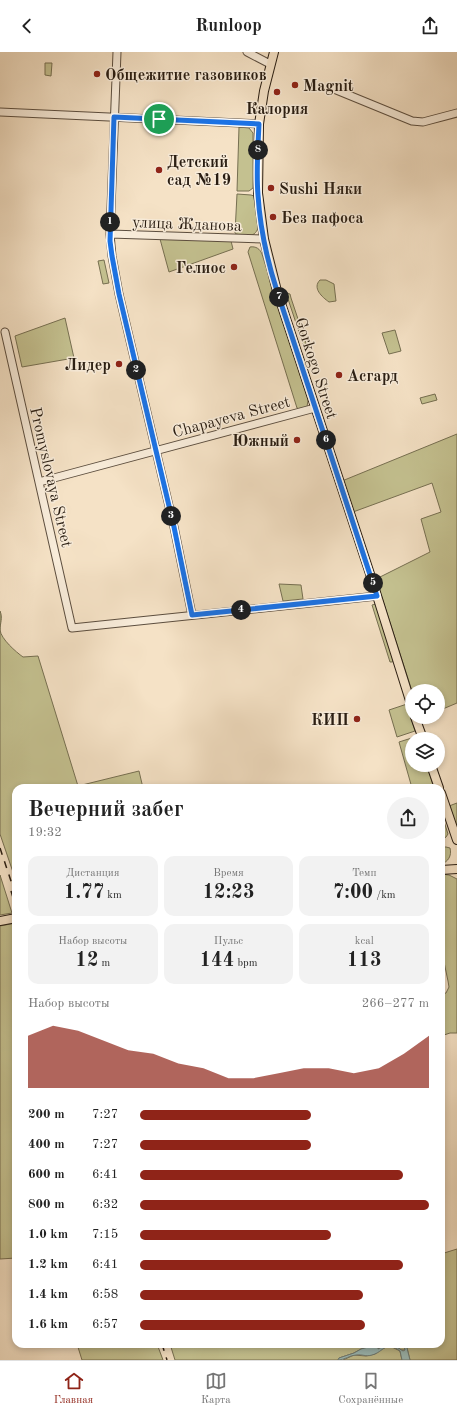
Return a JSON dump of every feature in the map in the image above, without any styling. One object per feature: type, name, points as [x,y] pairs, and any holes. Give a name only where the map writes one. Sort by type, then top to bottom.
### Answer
[{"type":"main road","name":"Gorkogo Street","points":[[274,52],[264,91],[259,124],[258,193],[264,239],[274,280],[405,685]]},
{"type":"main road","points":[[433,772],[438,784]]},
{"type":"main road","points":[[445,805],[457,840]]},
{"type":"main road","points":[[445,870],[457,869]]},
{"type":"main road","points":[[0,921],[12,919]]},
{"type":"street","points":[[117,52],[110,234],[112,256],[119,294],[156,451],[192,615],[377,596]]},
{"type":"street","points":[[247,52],[270,64]]},
{"type":"street","points":[[329,86],[412,122],[423,122],[457,114]]},
{"type":"street","points":[[0,112],[259,124]]},
{"type":"street","name":"улица Жданова","points":[[110,234],[264,239]]},
{"type":"street","name":"Promyslovaya Street","points":[[5,332],[72,628],[192,615]]},
{"type":"street","name":"Chapayeva Street","points":[[39,482],[315,408]]},
{"type":"shaded area","points":[[45,63],[52,63],[51,76],[45,75]]},
{"type":"shaded area","points":[[239,127],[249,128],[253,133],[253,188],[249,191],[237,191]]},
{"type":"shaded area","points":[[237,194],[254,196],[258,228],[252,235],[242,236],[235,233]]},
{"type":"shaded area","points":[[160,239],[231,241],[233,249],[169,272]]},
{"type":"shaded area","points":[[250,247],[258,248],[262,254],[308,400],[307,407],[297,408],[248,252]]},
{"type":"shaded area","points":[[104,260],[109,283],[103,284],[98,261]]},
{"type":"shaded area","points":[[320,280],[326,280],[334,284],[336,301],[329,302],[321,295],[317,289]]},
{"type":"shaded area","points":[[286,293],[290,294],[306,343],[304,347]]},
{"type":"shaded area","points":[[65,318],[74,358],[22,367],[15,336]]},
{"type":"shaded area","points":[[395,330],[401,351],[389,354],[382,333]]},
{"type":"shaded area","points":[[435,394],[437,400],[422,404],[420,398]]},
{"type":"shaded area","points":[[457,434],[457,703],[445,708],[445,684],[410,684],[376,579],[430,552],[421,519],[441,512],[432,483],[353,512],[342,481]]},
{"type":"shaded area","points":[[279,584],[301,585],[303,599],[283,601]]},
{"type":"shaded area","points":[[376,604],[394,661],[392,662],[390,662],[372,605]]},
{"type":"shaded area","points":[[0,611],[1,618],[0,630]]},
{"type":"shaded area","points":[[0,630],[6,641],[23,657],[38,656],[77,784],[12,784],[12,869],[0,834]]},
{"type":"shaded area","points":[[405,705],[405,724],[413,724],[415,731],[405,732],[405,734],[397,737],[389,710]]},
{"type":"shaded area","points":[[405,740],[405,763],[399,742]]},
{"type":"shaded area","points":[[139,771],[142,784],[86,784]]},
{"type":"shaded area","points":[[407,772],[429,772],[433,784],[411,784]]},
{"type":"shaded area","points":[[457,803],[457,828],[449,806]]},
{"type":"shaded area","points":[[445,825],[448,834],[445,838]]},
{"type":"shaded area","points":[[445,847],[450,848],[449,858],[446,862]]},
{"type":"shaded area","points":[[445,874],[457,879],[457,1033],[445,1035],[445,993],[449,987],[445,967]]},
{"type":"shaded area","points":[[0,875],[12,913],[0,915]]},
{"type":"shaded area","points":[[12,924],[12,1258],[0,1259],[0,926]]},
{"type":"shaded area","points":[[457,1249],[457,1360],[410,1360],[407,1348],[445,1348],[445,1253]]},
{"type":"shaded area","points":[[78,1348],[158,1348],[163,1360],[82,1360]]},
{"type":"shaded area","points":[[171,1348],[365,1348],[339,1358],[338,1360],[175,1360]]},
{"type":"shaded area","points":[[394,1348],[400,1351],[402,1360],[343,1360],[354,1355],[366,1356],[375,1354],[381,1349]]},
{"type":"shaded area","points":[[398,1348],[405,1348],[405,1350]]},
{"type":"water","points":[[385,1348],[376,1354],[368,1356],[354,1355],[338,1360],[339,1358],[361,1349]]},
{"type":"water","points":[[395,1348],[403,1351],[405,1350],[405,1348],[407,1348],[410,1360],[402,1360],[400,1351]]},
{"type":"railway","points":[[0,848],[12,884]]},
{"type":"railway","points":[[163,1348],[167,1360]]},
{"type":"place","name":"Общежитие газовиков","points":[[97,74]]},
{"type":"place","name":"Magnit","points":[[295,85]]},
{"type":"place","name":"Калория","points":[[277,92]]},
{"type":"place","name":"Детский сад №19","points":[[159,170]]},
{"type":"place","name":"Sushi Няки","points":[[271,188]]},
{"type":"place","name":"Без пафоса","points":[[273,217]]},
{"type":"place","name":"Гелиос","points":[[234,267]]},
{"type":"place","name":"Лидер","points":[[119,364]]},
{"type":"place","name":"Асгард","points":[[339,375]]},
{"type":"place","name":"Южный","points":[[297,440]]},
{"type":"place","name":"КИП","points":[[357,719]]},
{"type":"route","points":[[114,117],[159,119],[259,124],[257,167],[258,193],[261,226],[268,259],[277,291],[377,596],[192,615],[174,527],[119,294],[110,241],[114,117]]}]
